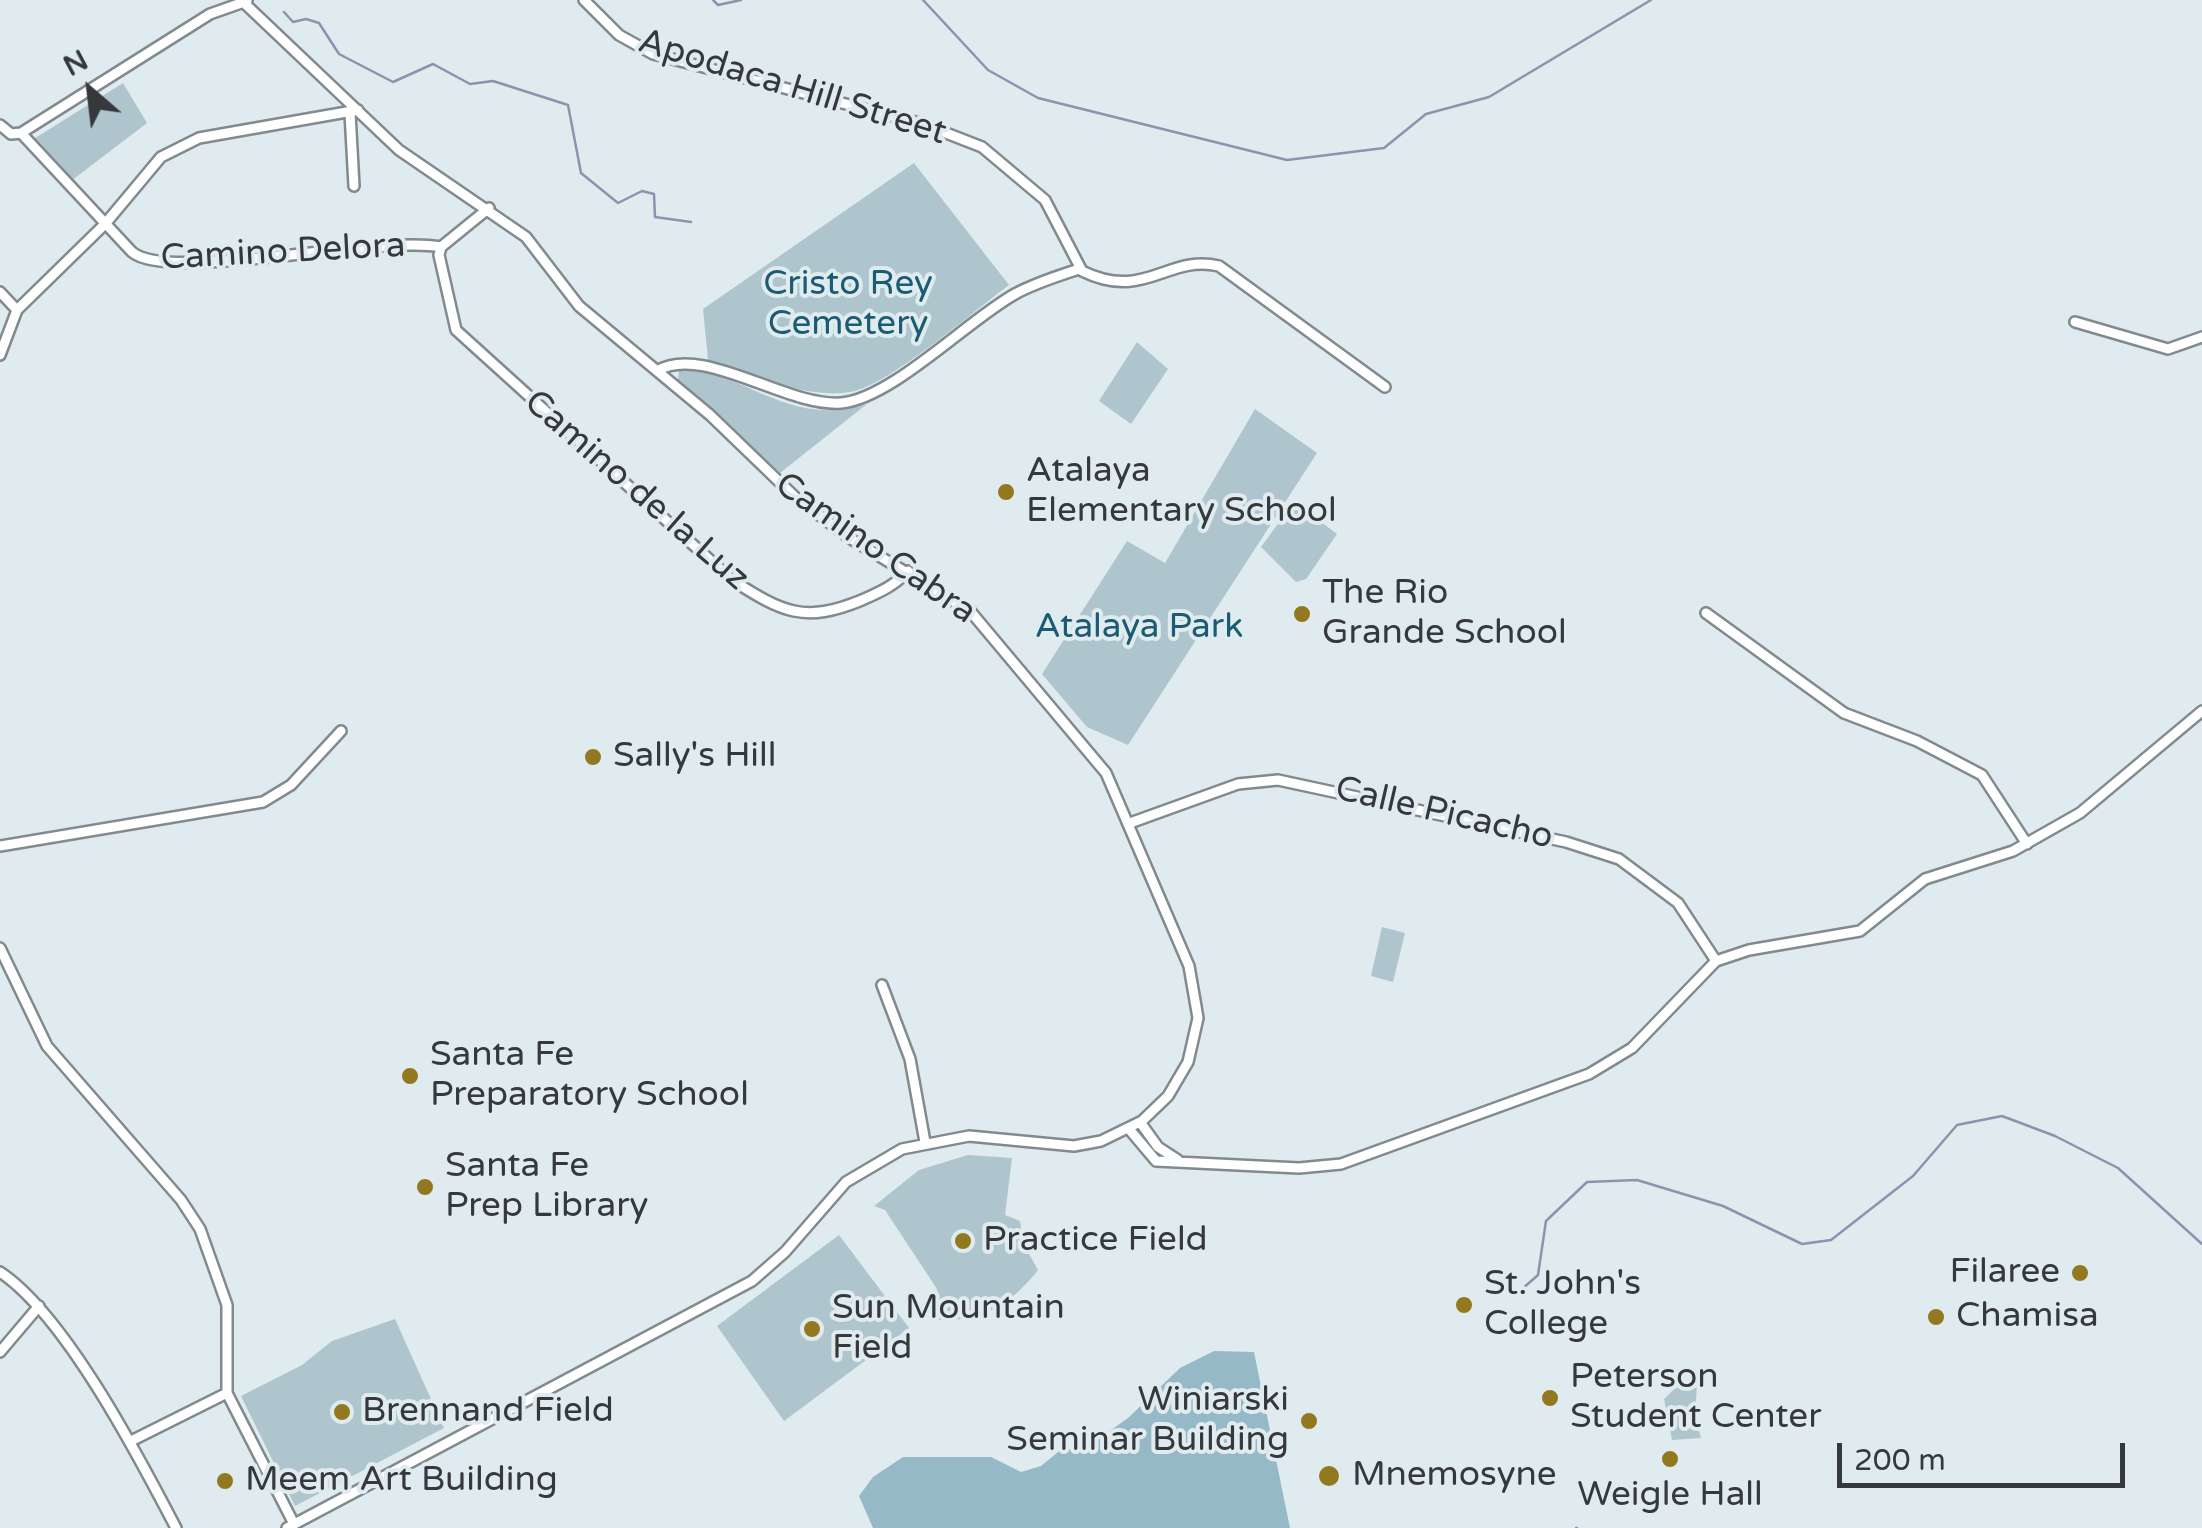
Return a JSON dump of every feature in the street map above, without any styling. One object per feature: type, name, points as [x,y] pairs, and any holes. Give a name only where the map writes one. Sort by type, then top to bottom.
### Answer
[{"type":"street","name":"Apodaca Hill Street","points":[[584,0],[620,35],[653,54],[923,124],[982,147],[1045,200],[1079,269]]},
{"type":"street","points":[[21,133],[210,14],[244,1]]},
{"type":"street","name":"Camino Cabra","points":[[244,1],[354,112],[423,169],[489,208],[540,252],[578,306],[657,371],[818,516],[956,600],[987,629],[1102,766],[1196,982],[1198,1018],[1179,1081],[1134,1126]]},
{"type":"street","points":[[0,355],[17,310],[104,224],[161,158],[199,138],[354,112],[354,186]]},
{"type":"street","name":"Camino Delora","points":[[0,126],[11,134],[21,133],[104,224],[140,259],[152,263],[238,261],[350,246],[441,248],[489,208]]},
{"type":"street","name":"Camino de la Luz","points":[[441,248],[438,255],[456,330],[732,580],[786,610],[819,615],[888,588],[908,571]]},
{"type":"street","points":[[657,371],[679,363],[705,366],[772,390],[825,402],[857,400],[882,388],[1015,294],[1079,269],[1117,284],[1134,284],[1198,265],[1219,266],[1385,388]]},
{"type":"street","points":[[0,292],[17,310]]},
{"type":"street","points":[[2075,322],[2168,348],[2202,338]]},
{"type":"street","points":[[1706,613],[1844,714],[1918,742],[1982,775],[2027,844]]},
{"type":"street","points":[[0,948],[47,1046],[182,1200],[200,1228],[227,1305],[227,1392],[291,1526],[752,1280],[786,1252],[846,1182],[874,1163],[925,1142],[970,1136],[1074,1146],[1134,1126],[1156,1161],[1299,1168],[1341,1164],[1589,1074],[1632,1048],[1716,961],[1748,950],[1852,935],[1925,879],[2027,844],[2104,796],[2202,711]]},
{"type":"street","points":[[0,846],[263,802],[291,786],[341,730]]},
{"type":"street","name":"Calle Picacho","points":[[1130,823],[1238,784],[1278,780],[1566,842],[1619,860],[1653,880],[1678,903],[1716,961]]},
{"type":"street","points":[[882,985],[910,1059],[925,1142]]},
{"type":"street","points":[[0,1272],[39,1306],[131,1441],[176,1528]]},
{"type":"street","points":[[0,1352],[39,1306]]},
{"type":"street","points":[[131,1441],[227,1392]]},
{"type":"green space","points":[[123,83],[147,123],[71,181],[32,140]]},
{"type":"green space","name":"Cristo Rey Cemetery","points":[[914,163],[1009,285],[908,363],[850,392],[796,389],[708,360],[703,309]]},
{"type":"green space","points":[[1137,342],[1168,369],[1131,424],[1099,401]]},
{"type":"green space","points":[[679,369],[725,378],[813,409],[839,410],[867,404],[780,473],[678,380]]},
{"type":"green space","name":"Atalaya Park","points":[[1255,409],[1317,453],[1128,745],[1087,727],[1042,674],[1127,541],[1165,563]]},
{"type":"green space","points":[[1294,502],[1337,534],[1306,579],[1296,582],[1261,547]]},
{"type":"green space","points":[[1382,927],[1405,933],[1393,982],[1371,976]]},
{"type":"green space","name":"Practice Field","points":[[968,1155],[1012,1158],[1005,1215],[1020,1221],[1024,1245],[1038,1270],[995,1308],[969,1318],[939,1320],[937,1289],[885,1210],[874,1206],[919,1170]]},
{"type":"green space","name":"Sun Mountain Field","points":[[839,1235],[909,1328],[784,1421],[717,1326]]},
{"type":"green space","name":"Brennand Field","points":[[395,1319],[444,1428],[295,1506],[241,1396],[302,1365],[332,1341]]},
{"type":"green space","points":[[1697,1383],[1695,1417],[1701,1438],[1672,1440],[1664,1399],[1675,1388]]},
{"type":"shaded area","points":[[1214,1351],[1254,1352],[1290,1528],[873,1528],[859,1496],[873,1477],[903,1457],[991,1457],[1021,1472],[1041,1466],[1063,1448],[1083,1450],[1128,1418],[1180,1368]]},
{"type":"waterway","points":[[713,0],[718,5],[741,0]]},
{"type":"waterway","points":[[923,0],[988,70],[1038,98],[1287,160],[1384,148],[1426,114],[1489,97],[1651,0]]},
{"type":"waterway","points":[[284,12],[293,22],[306,19],[319,23],[339,54],[393,82],[433,64],[470,84],[493,81],[568,105],[581,173],[618,203],[642,191],[654,194],[655,217],[691,222]]},
{"type":"waterway","points":[[1521,1290],[1538,1275],[1546,1221],[1587,1182],[1637,1180],[1723,1206],[1802,1244],[1831,1240],[1913,1176],[1957,1125],[2002,1116],[2055,1136],[2118,1168],[2202,1244]]},
{"type":"place","name":"Atalaya Elementary School","points":[[1006,492]]},
{"type":"place","name":"The Rio Grande School","points":[[1302,614]]},
{"type":"place","name":"Sally's Hill","points":[[593,757]]},
{"type":"place","name":"Santa Fe Preparatory School","points":[[410,1076]]},
{"type":"place","name":"Santa Fe Prep Library","points":[[425,1187]]},
{"type":"place","name":"Practice Field","points":[[963,1241]]},
{"type":"place","name":"Filaree","points":[[2080,1273]]},
{"type":"place","name":"St. John's College","points":[[1464,1305]]},
{"type":"place","name":"Chamisa","points":[[1936,1317]]},
{"type":"place","name":"Sun Mountain Field","points":[[812,1329]]},
{"type":"place","name":"Peterson Student Center","points":[[1550,1398]]},
{"type":"place","name":"Brennand Field","points":[[342,1412]]},
{"type":"place","name":"Winiarski Seminar Building","points":[[1309,1421]]},
{"type":"place","name":"Weigle Hall","points":[[1670,1459]]},
{"type":"place","name":"Mnemosyne","points":[[1329,1476]]},
{"type":"place","name":"Meem Art Building","points":[[225,1481]]}]
